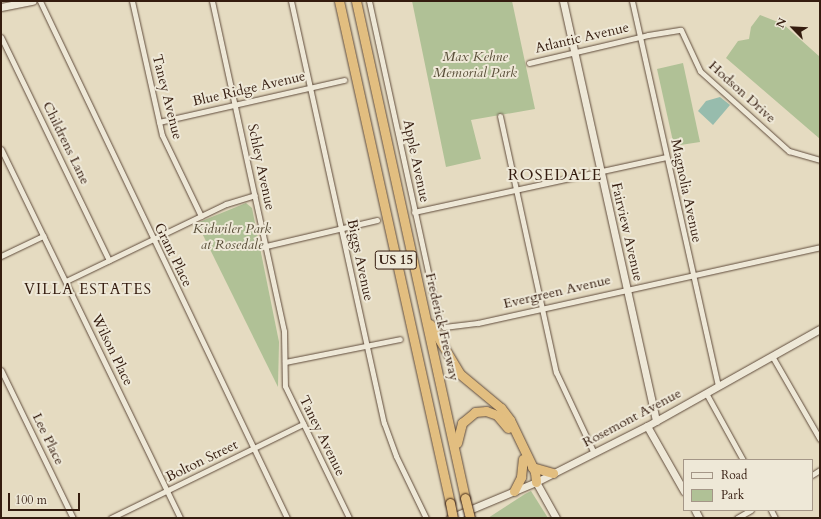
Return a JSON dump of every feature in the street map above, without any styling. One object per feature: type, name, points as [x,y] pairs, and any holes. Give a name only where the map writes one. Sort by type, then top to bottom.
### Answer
[{"type":"highway","name":"US 15","points":[[339,1],[453,518]]},
{"type":"highway","name":"Frederick Freeway","points":[[356,1],[470,518]]},
{"type":"highway","points":[[424,314],[456,370],[506,413],[532,467],[536,482]]},
{"type":"highway","points":[[458,459],[457,433],[462,423],[475,412],[486,411],[497,415],[506,424],[536,482]]},
{"type":"highway","points":[[514,490],[521,477],[523,459]]},
{"type":"highway","points":[[532,467],[553,473]]},
{"type":"street","points":[[1,7],[32,1]]},
{"type":"street","name":"Grant Place","points":[[40,1],[287,518]]},
{"type":"street","name":"Taney Avenue","points":[[132,1],[159,122],[169,152],[201,216]]},
{"type":"street","name":"Schley Avenue","points":[[212,1],[284,331],[285,362]]},
{"type":"street","name":"Biggs Avenue","points":[[290,1],[366,347],[390,441],[426,518]]},
{"type":"street","name":"Apple Avenue","points":[[370,1],[414,212],[441,325]]},
{"type":"street","name":"Fairview Avenue","points":[[563,1],[656,421]]},
{"type":"street","name":"Magnolia Avenue","points":[[632,1],[718,386]]},
{"type":"street","name":"Hodson Drive","points":[[640,37],[681,30],[700,71],[789,151],[820,160]]},
{"type":"street","name":"Childrens Lane","points":[[1,37],[109,260]]},
{"type":"street","name":"Atlantic Avenue","points":[[529,63],[640,37]]},
{"type":"street","name":"Blue Ridge Avenue","points":[[159,122],[344,80]]},
{"type":"street","points":[[500,116],[556,372],[594,453]]},
{"type":"street","name":"Wilson Place","points":[[1,149],[180,518]]},
{"type":"street","points":[[414,212],[666,157]]},
{"type":"street","points":[[66,281],[201,216],[255,195]]},
{"type":"street","points":[[266,246],[377,220]]},
{"type":"street","points":[[1,256],[43,236]]},
{"type":"street","name":"Evergreen Avenue","points":[[441,325],[448,328],[820,247]]},
{"type":"street","name":"Rosemont Avenue","points":[[450,518],[536,482],[647,426],[820,329]]},
{"type":"street","points":[[285,362],[400,339]]},
{"type":"street","points":[[772,356],[820,439]]},
{"type":"street","name":"Taney Avenue","points":[[285,362],[285,386],[349,518]]},
{"type":"street","name":"Lee Place","points":[[1,370],[73,518]]},
{"type":"street","points":[[706,394],[742,459]]},
{"type":"street","name":"Bolton Street","points":[[110,518],[254,450],[303,424]]},
{"type":"street","points":[[647,426],[683,489]]},
{"type":"street","points":[[536,482],[556,518]]},
{"type":"street","points":[[737,518],[749,511]]},
{"type":"green space","name":"Max Kehne Memorial Park","points":[[412,1],[512,1],[535,109],[471,120],[481,159],[446,167]]},
{"type":"green space","points":[[760,15],[783,24],[820,57],[820,139],[726,58],[738,41],[749,39],[751,27]]},
{"type":"green space","points":[[683,63],[700,142],[674,146],[657,69]]},
{"type":"green space","name":"Kidwiler Park at Rosedale","points":[[246,203],[252,208],[279,342],[278,387],[197,223]]},
{"type":"green space","points":[[531,491],[548,518],[488,518],[525,494]]},
{"type":"shaded area","points":[[720,97],[730,105],[713,125],[698,111],[706,101]]},
{"type":"district","name":"ROSEDALE","points":[[555,175]]},
{"type":"district","name":"VILLA ESTATES","points":[[88,290]]}]
